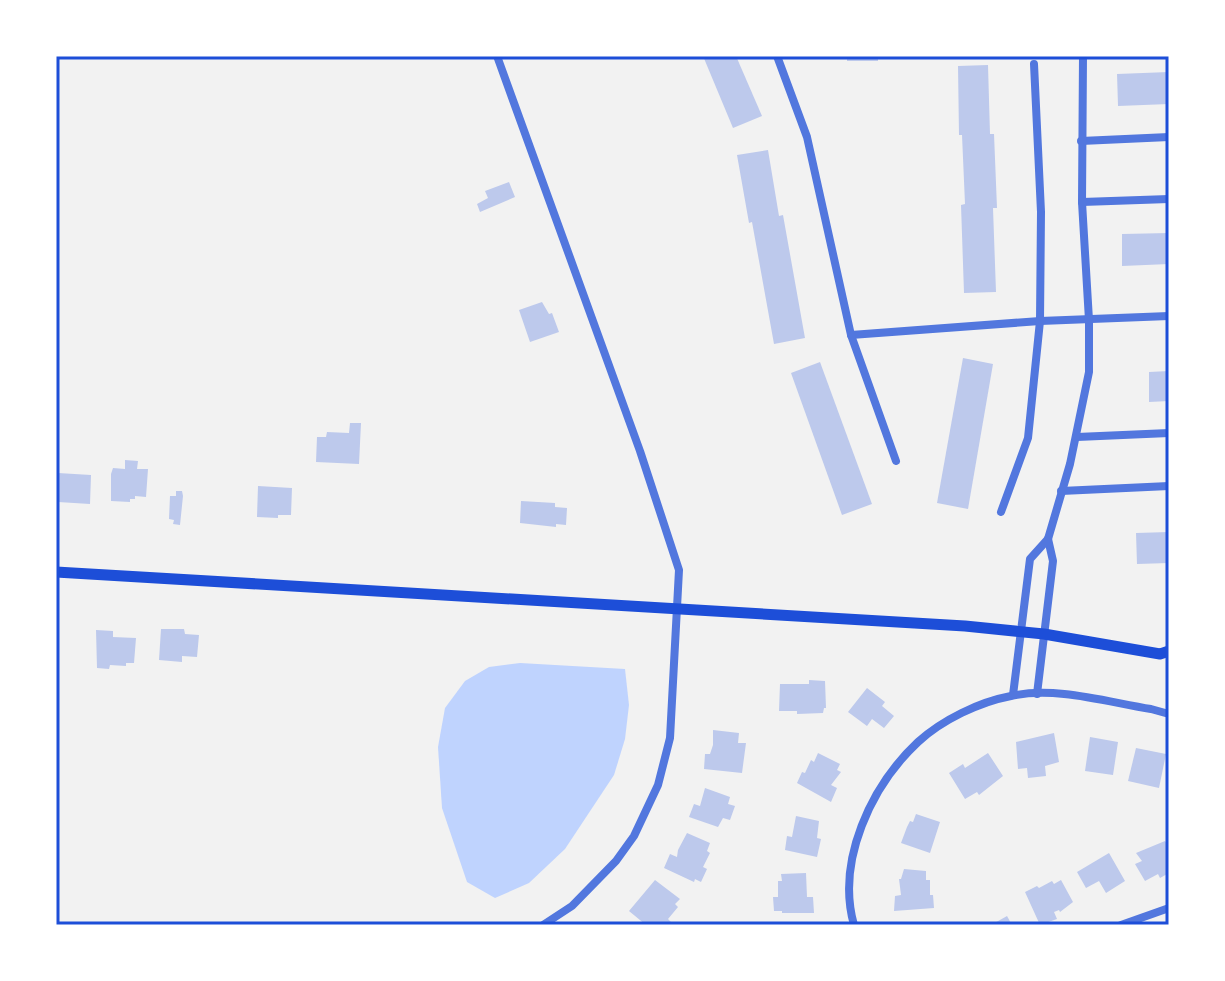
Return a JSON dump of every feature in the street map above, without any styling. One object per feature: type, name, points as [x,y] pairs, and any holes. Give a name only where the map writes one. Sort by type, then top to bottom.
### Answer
[{"type":"main road","points":[[56,572],[1020,631],[1165,653],[1169,665]]},
{"type":"street","points":[[497,56],[635,436],[679,570],[670,738],[666,760],[648,809],[634,836],[595,885],[572,906],[543,925]]},
{"type":"street","points":[[777,56],[807,137],[851,335],[896,461]]},
{"type":"street","points":[[1013,695],[1030,559],[1048,539],[1077,437],[1089,372],[1082,202],[1083,56]]},
{"type":"street","points":[[1001,512],[1028,438],[1040,321],[1041,212],[1034,64]]},
{"type":"street","points":[[1081,141],[1169,137]]},
{"type":"street","points":[[1082,202],[1169,199]]},
{"type":"street","points":[[851,335],[1040,321],[1169,316]]},
{"type":"street","points":[[1077,437],[1169,433]]},
{"type":"street","points":[[1061,491],[1169,486]]},
{"type":"street","points":[[1037,694],[1053,561],[1048,539]]},
{"type":"street","points":[[854,925],[848,880],[861,829],[884,781],[919,741],[947,722],[972,708],[1013,695],[1037,694],[1169,714]]},
{"type":"street","points":[[1121,925],[1169,908]]},
{"type":"water","points":[[520,663],[625,669],[629,705],[625,739],[614,775],[565,849],[529,883],[495,898],[467,882],[442,808],[438,747],[445,708],[465,681],[489,667]]},
{"type":"building","points":[[703,56],[736,56],[762,116],[733,128]]},
{"type":"building","points":[[847,56],[878,56],[878,61],[847,61]]},
{"type":"building","points":[[988,65],[997,208],[993,208],[996,292],[964,293],[961,205],[965,204],[962,135],[959,135],[958,66]]},
{"type":"building","points":[[1169,72],[1169,104],[1118,106],[1117,74]]},
{"type":"building","points":[[768,150],[805,338],[774,344],[737,155]]},
{"type":"building","points":[[509,182],[515,197],[480,212],[477,204],[488,198],[485,191]]},
{"type":"building","points":[[1169,233],[1169,264],[1122,266],[1122,234]]},
{"type":"building","points":[[542,302],[549,314],[552,313],[559,332],[530,342],[519,310]]},
{"type":"building","points":[[963,358],[993,364],[968,509],[937,503]]},
{"type":"building","points":[[820,362],[872,504],[842,515],[791,373]]},
{"type":"building","points":[[1169,371],[1169,401],[1149,402],[1149,372]]},
{"type":"building","points":[[350,423],[361,423],[359,464],[316,462],[317,437],[326,437],[327,432],[349,433]]},
{"type":"building","points":[[125,460],[138,461],[137,469],[148,469],[146,497],[135,496],[130,502],[111,501],[113,468],[125,469]]},
{"type":"building","points":[[58,473],[91,475],[90,504],[58,502]]},
{"type":"building","points":[[258,486],[292,488],[291,515],[257,517]]},
{"type":"building","points":[[176,491],[182,491],[183,496],[180,525],[173,524],[174,520],[169,519],[170,496],[176,496]]},
{"type":"building","points":[[521,501],[555,503],[555,507],[567,508],[566,525],[556,524],[556,527],[520,523]]},
{"type":"building","points":[[1169,532],[1169,563],[1137,564],[1136,533]]},
{"type":"building","points":[[161,629],[184,629],[185,634],[199,635],[197,657],[182,656],[182,662],[159,660]]},
{"type":"building","points":[[96,630],[113,631],[113,637],[136,638],[134,663],[110,665],[109,669],[97,668]]},
{"type":"building","points":[[809,680],[825,681],[826,708],[823,713],[779,711],[780,684],[809,684]]},
{"type":"building","points":[[867,688],[885,702],[882,706],[894,716],[884,728],[872,719],[867,726],[848,712]]},
{"type":"building","points":[[713,730],[739,733],[738,743],[746,743],[742,773],[704,769],[705,754],[710,754],[713,745]]},
{"type":"building","points":[[1054,733],[1059,762],[1045,766],[1046,776],[1028,778],[1027,768],[1018,769],[1016,742]]},
{"type":"building","points":[[1090,737],[1118,742],[1113,775],[1085,771]]},
{"type":"building","points":[[1136,748],[1166,754],[1159,788],[1128,781]]},
{"type":"building","points":[[818,753],[840,764],[837,770],[841,772],[831,785],[837,788],[831,802],[797,783]]},
{"type":"building","points":[[988,753],[1003,776],[979,795],[977,792],[965,799],[949,773],[963,764],[965,768]]},
{"type":"building","points":[[705,788],[730,797],[728,804],[735,806],[730,820],[723,818],[718,827],[689,817],[694,804],[700,806]]},
{"type":"building","points":[[916,814],[940,822],[930,853],[901,843]]},
{"type":"building","points":[[796,816],[819,821],[817,838],[821,839],[817,857],[785,850],[787,836],[792,837]]},
{"type":"building","points":[[687,833],[710,843],[707,851],[710,853],[703,867],[707,869],[701,882],[695,879],[694,882],[664,868],[670,854],[677,857]]},
{"type":"building","points":[[1165,841],[1169,847],[1169,873],[1160,878],[1158,874],[1145,881],[1135,864],[1142,861],[1136,853]]},
{"type":"building","points":[[1109,853],[1125,881],[1106,893],[1099,881],[1086,888],[1077,872]]},
{"type":"building","points":[[904,869],[926,871],[934,908],[894,911],[895,896],[901,895],[899,879]]},
{"type":"building","points":[[806,873],[807,897],[813,897],[814,913],[774,911],[773,897],[778,897],[781,874]]},
{"type":"building","points":[[655,880],[680,899],[675,904],[678,907],[668,919],[671,922],[668,925],[646,925],[629,911]]},
{"type":"building","points":[[1061,880],[1073,902],[1060,912],[1054,912],[1057,919],[1040,925],[1025,892]]},
{"type":"building","points":[[1007,916],[1012,925],[991,925]]}]
